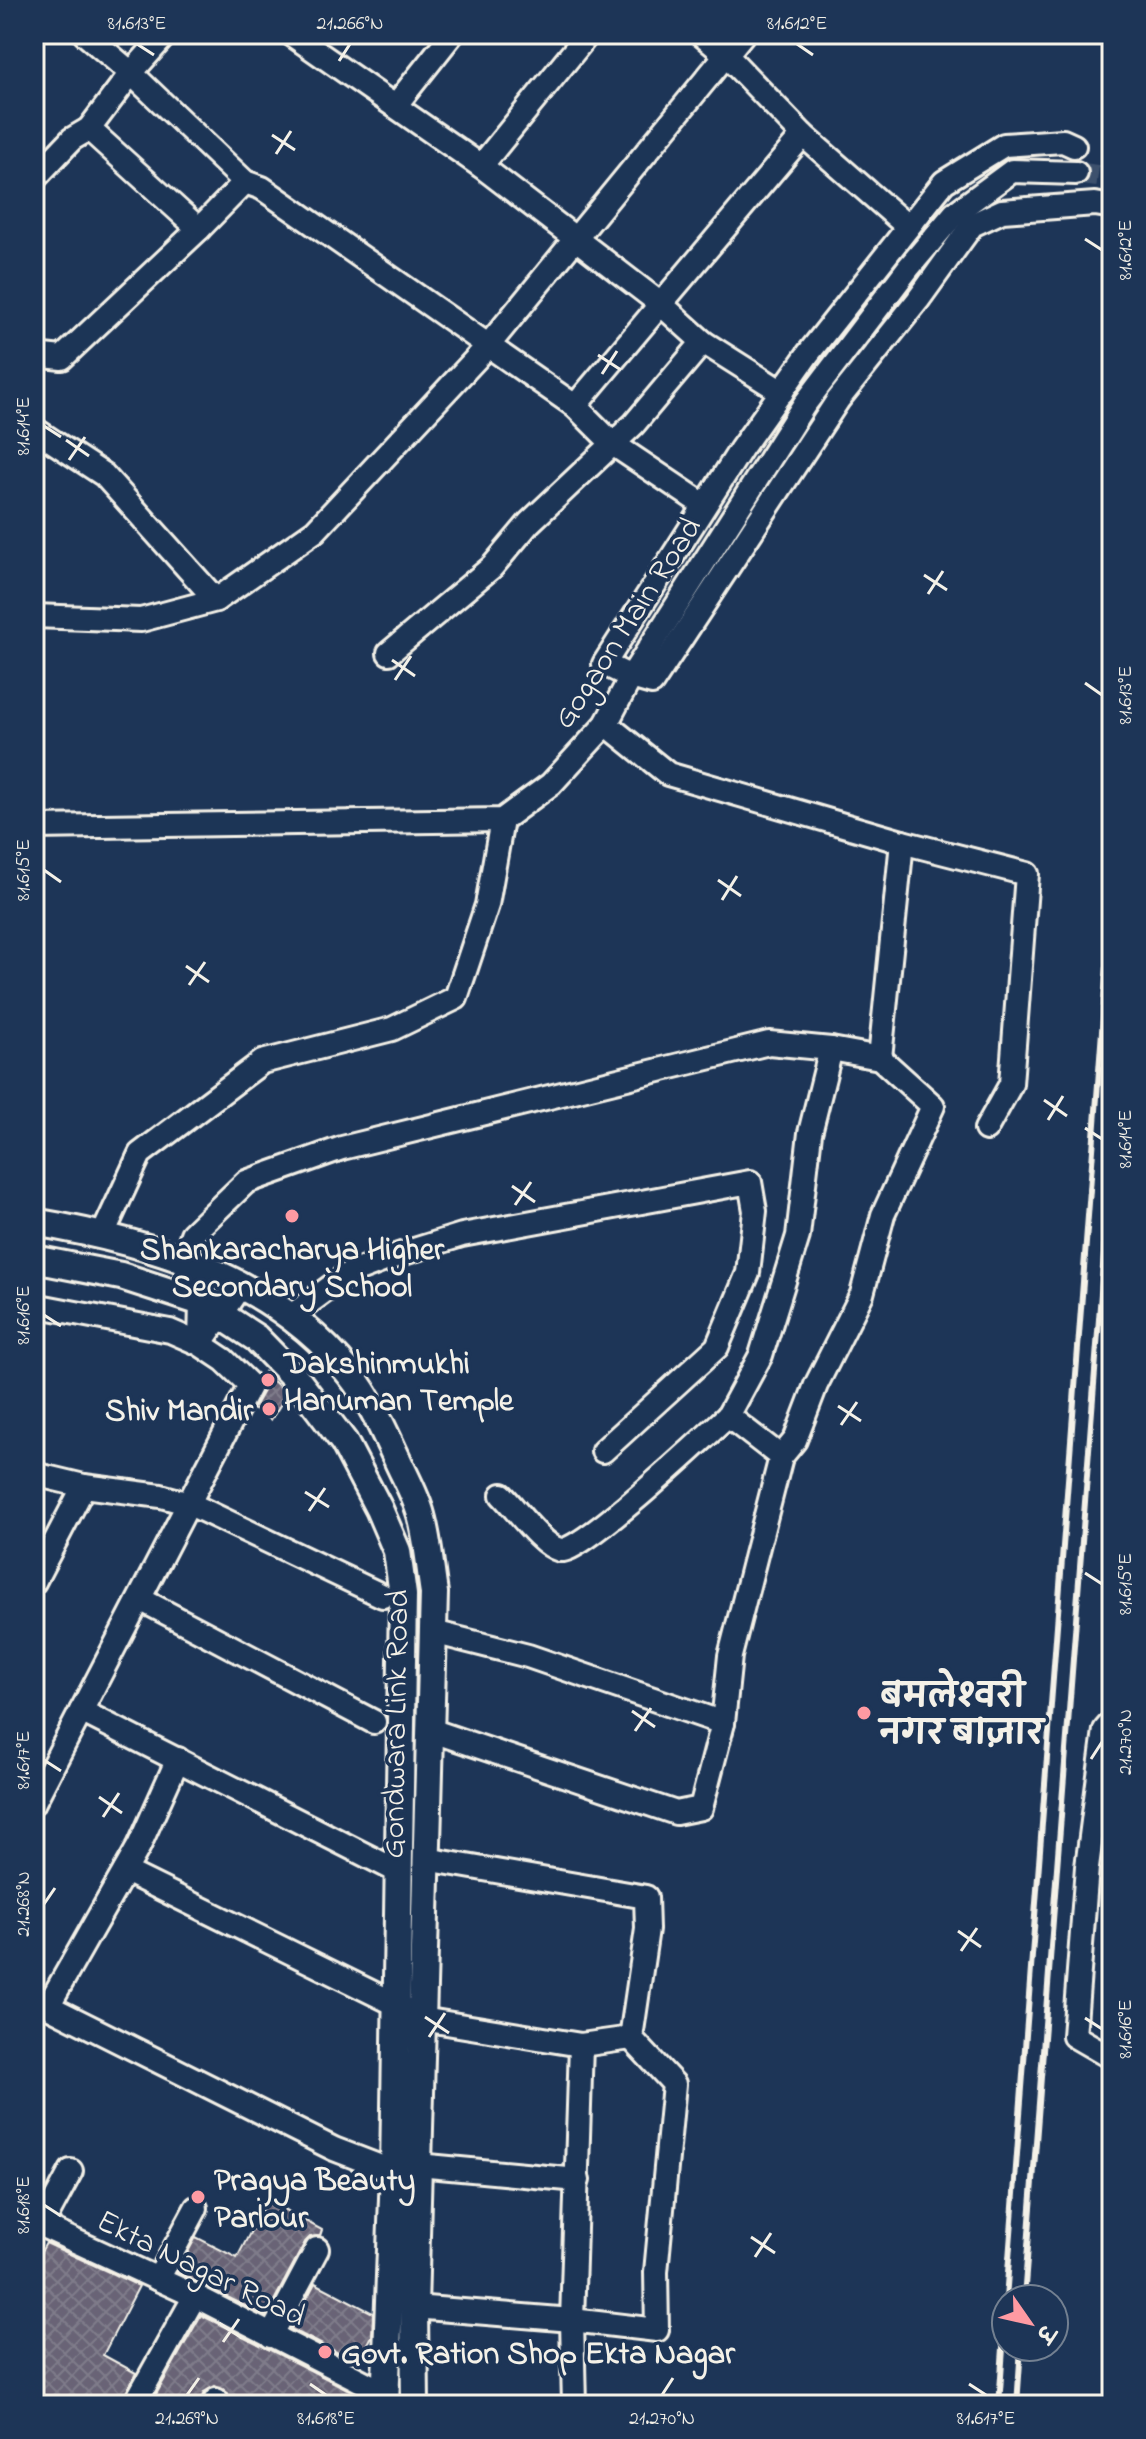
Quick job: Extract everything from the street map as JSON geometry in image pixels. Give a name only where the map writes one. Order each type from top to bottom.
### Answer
[{"type":"street","points":[[85,34],[131,73],[245,182],[262,188],[575,406],[613,444],[704,505]]},
{"type":"street","points":[[34,179],[72,139],[89,129],[131,73],[166,34]]},
{"type":"street","points":[[291,34],[481,166],[662,305],[703,342],[782,392]]},
{"type":"street","points":[[395,106],[452,34]]},
{"type":"street","points":[[481,166],[588,34]]},
{"type":"street","points":[[701,34],[726,55],[803,135],[908,227]]},
{"type":"street","points":[[34,616],[141,620],[216,600],[315,531],[487,347],[743,34]]},
{"type":"street","points":[[89,129],[199,229]]},
{"type":"street","points":[[575,406],[803,135]]},
{"type":"street","points":[[1074,146],[1063,141],[1004,145],[944,182],[782,392],[704,505],[604,664],[652,683],[838,400],[918,300],[972,225],[1002,211],[1095,204],[1107,206]]},
{"type":"street","name":"Gogaon Main Road","points":[[502,820],[551,784],[606,724],[631,677],[804,405],[909,267],[955,213],[1012,171],[1076,173]]},
{"type":"street","points":[[34,355],[62,358],[245,182]]},
{"type":"street","points":[[389,653],[492,567],[529,523],[634,424],[703,342]]},
{"type":"street","points":[[34,429],[104,475],[216,600]]},
{"type":"street","points":[[606,724],[668,774],[902,842],[1027,874],[1011,1084],[986,1129]]},
{"type":"street","points":[[34,827],[502,820],[487,905],[456,998],[392,1029],[262,1062],[140,1154],[103,1234]]},
{"type":"street","points":[[880,1058],[902,842]]},
{"type":"street","points":[[379,2401],[406,2168],[395,2005],[403,1595],[397,1551],[344,1442],[296,1379],[256,1338],[189,1291],[185,1258],[192,1234],[246,1182],[342,1148],[769,1043],[880,1058],[933,1106],[883,1215],[862,1294],[816,1385],[795,1440],[781,1457],[730,1656],[723,1723],[701,1808],[676,1813],[430,1730]]},
{"type":"street","points":[[502,1495],[543,1539],[558,1549],[567,1550],[596,1532],[728,1416],[761,1355],[798,1236],[810,1133],[831,1049]]},
{"type":"street","points":[[291,1316],[348,1274],[462,1235],[750,1182],[755,1211],[748,1273],[717,1347],[603,1451]]},
{"type":"street","name":"Gondwara Link Road","points":[[34,1222],[103,1234],[185,1258],[241,1285],[305,1326],[351,1375],[391,1445],[421,1514],[434,1593],[422,2015],[406,2168],[414,2307],[415,2405]]},
{"type":"street","points":[[34,1259],[121,1276],[211,1308]]},
{"type":"street","points":[[200,1344],[211,1308],[241,1285]]},
{"type":"street","points":[[34,1305],[170,1331],[200,1344],[224,1360],[250,1385],[34,1802]]},
{"type":"street","points":[[728,1416],[781,1457]]},
{"type":"street","points":[[34,1474],[190,1504],[383,1596]]},
{"type":"street","points":[[34,1582],[84,1486]]},
{"type":"street","points":[[140,1599],[374,1722]]},
{"type":"street","points":[[433,1632],[528,1656],[723,1723]]},
{"type":"street","points":[[81,1711],[399,1872]]},
{"type":"street","points":[[1112,1722],[1105,1730],[1087,1867],[1074,2036],[1112,2058]]},
{"type":"street","points":[[178,1759],[125,1871],[41,2003],[334,2149],[406,2168],[578,2180]]},
{"type":"street","points":[[426,1859],[646,1897],[647,1929],[631,2038]]},
{"type":"street","points":[[125,1871],[428,2020],[581,2045],[631,2038]]},
{"type":"street","points":[[414,2307],[657,2330],[656,2272],[674,2084],[631,2038]]},
{"type":"street","points":[[574,2405],[572,2320],[581,2045]]},
{"type":"street","points":[[38,2224],[71,2171]]},
{"type":"street","points":[[158,2279],[196,2208]]},
{"type":"street","name":"Ekta Nagar Road","points":[[38,2224],[195,2296],[271,2336],[379,2401]]},
{"type":"street","points":[[271,2336],[317,2249]]},
{"type":"street","points":[[134,2405],[195,2296]]},
{"type":"building","points":[[264,1372],[287,1394],[271,1420],[253,1409],[263,1391],[261,1378]]},
{"type":"building","points":[[267,2200],[322,2230],[320,2236],[310,2237],[305,2242],[266,2316],[177,2272],[196,2237],[237,2258]]},
{"type":"building","points":[[46,2243],[139,2286],[103,2355],[136,2373],[120,2405],[34,2405],[34,2264]]},
{"type":"building","points":[[315,2283],[373,2313],[372,2336],[358,2363],[291,2329]]},
{"type":"building","points":[[201,2315],[367,2399],[364,2405],[229,2405],[228,2393],[215,2386],[204,2392],[199,2405],[150,2405]]},
{"type":"tunnel","points":[[1076,173],[1112,178]]},
{"type":"railway","points":[[1007,2283],[1112,899]]},
{"type":"railway","points":[[1025,2283],[1112,1149]]},
{"type":"railway","points":[[999,2405],[1002,2363]]},
{"type":"railway","points":[[1017,2405],[1020,2363]]},
{"type":"place","name":"Shankaracharya Higher Secondary School","points":[[292,1216]]},
{"type":"place","name":"Dakshinmukhi Hanuman Temple","points":[[268,1380]]},
{"type":"place","name":"Shiv Mandir","points":[[269,1409]]},
{"type":"place","name":"बमलेश्वरी नगर बाज़ार","points":[[864,1713]]},
{"type":"place","name":"Pragya Beauty Parlour","points":[[198,2197]]},
{"type":"place","name":"Govt. Ration Shop Ekta Nagar","points":[[325,2352]]}]
